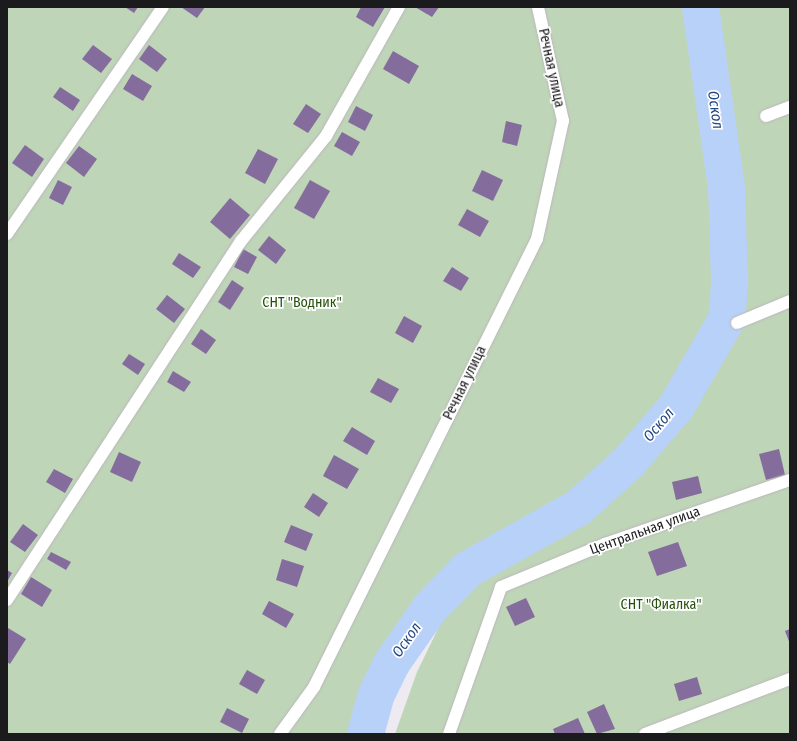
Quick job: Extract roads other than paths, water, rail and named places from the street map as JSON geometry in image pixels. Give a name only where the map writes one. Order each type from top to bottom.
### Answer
[{"type":"lane","points":[[7,234],[163,7]]},
{"type":"lane","points":[[7,600],[241,242],[326,136],[399,7]]},
{"type":"lane","name":"Речная улица","points":[[280,734],[314,687],[537,239],[563,121],[538,7]]},
{"type":"lane","points":[[766,116],[790,107]]},
{"type":"lane","points":[[737,323],[790,301]]},
{"type":"lane","name":"Центральная улица","points":[[449,734],[501,587],[605,544],[790,480]]},
{"type":"lane","points":[[646,734],[790,679]]},
{"type":"waterway","name":"Оскол","points":[[365,734],[375,696],[391,663],[430,607],[467,569],[578,507],[628,462],[676,406],[726,319],[729,281],[726,187],[700,7]]},
{"type":"park label","name":"СНТ \"Водник\"","points":[[302,303]]},
{"type":"park label","name":"СНТ \"Фиалка\"","points":[[661,605]]}]
